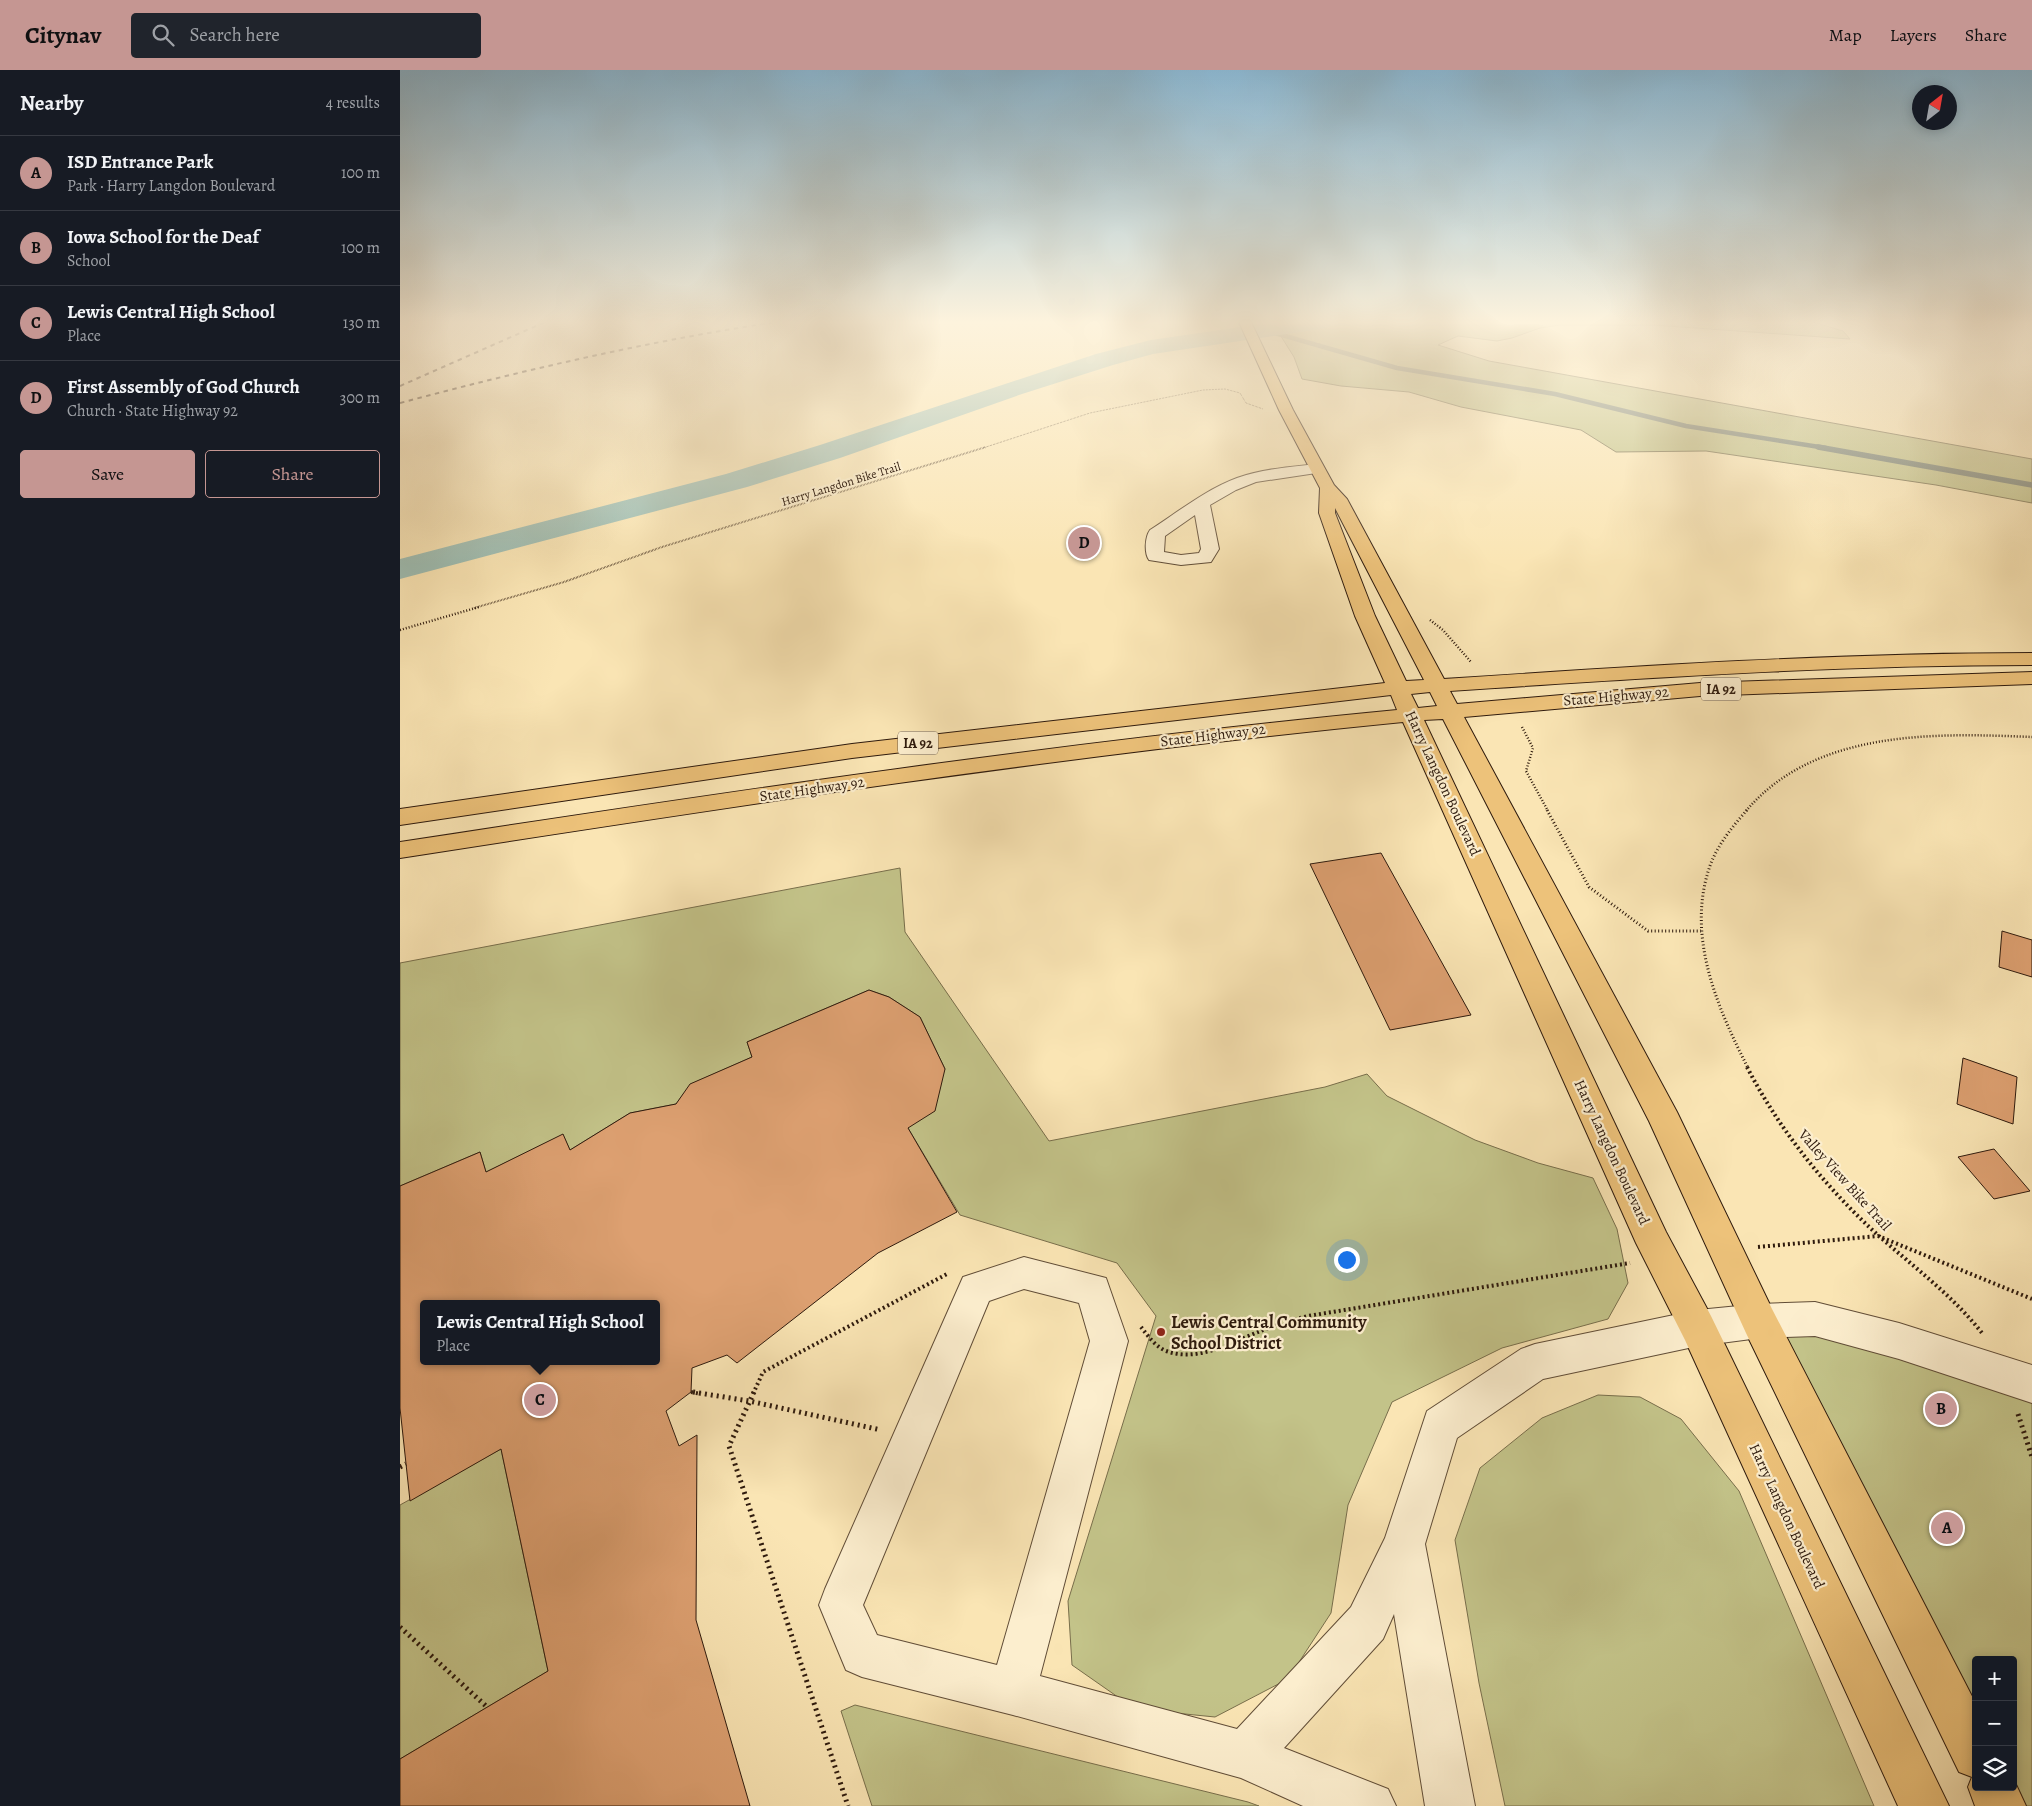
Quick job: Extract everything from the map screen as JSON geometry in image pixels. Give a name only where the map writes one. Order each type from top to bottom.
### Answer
[{"type":"main road","name":"Harry Langdon Boulevard","points":[[1283,403],[1327,487],[1339,499],[1653,1095],[1728,1250],[1759,1321],[1972,1747]]},
{"type":"main road","name":"Harry Langdon Boulevard","points":[[1327,487],[1328,514],[1366,616],[1661,1258],[1698,1328],[1924,1806]]},
{"type":"main road","name":"State Highway 92","points":[[400,850],[677,807],[1250,730],[1405,701],[1438,685],[1748,665],[1908,659],[2032,659]]},
{"type":"main road","name":"State Highway 92","points":[[400,817],[852,751],[1405,701],[1451,711],[1650,693],[1777,686],[2032,678]]},
{"type":"main road","points":[[1994,1791],[2001,1806]]},
{"type":"street","points":[[1202,505],[1241,482],[1317,468]]},
{"type":"street","points":[[1013,1692],[1109,1341],[1093,1290],[1024,1273],[976,1289],[841,1605],[862,1654],[1013,1692],[1245,1755],[1309,1784],[1371,1806]]},
{"type":"street","points":[[1245,1755],[1367,1623],[1404,1544],[1441,1425],[1535,1362],[1698,1328],[1759,1321],[1815,1319],[1898,1341],[2019,1380]]},
{"type":"street","points":[[1404,1544],[1450,1806]]},
{"type":"path","name":"Harry Langdon Bike Trail","points":[[400,630],[564,582],[670,544],[992,447],[1090,413],[1140,403]]},
{"type":"path","name":"Harry Langdon Bike Trail","points":[[1246,403],[1260,409],[1286,410]]},
{"type":"path","points":[[1511,705],[1533,748],[1526,771],[1589,887],[1648,931],[1701,930]]},
{"type":"path","name":"Valley View Bike Trail","points":[[2019,1380],[1968,1314],[1878,1236],[1818,1172],[1782,1126],[1754,1080],[1725,1024],[1710,986],[1701,948],[1701,930],[1702,890],[1712,860],[1721,842],[1731,826],[1758,798],[1792,773],[1841,751],[1898,739],[1955,734],[2032,737]]},
{"type":"path","points":[[1728,1250],[1878,1236],[2032,1299]]},
{"type":"path","points":[[1137,1320],[1145,1334],[1160,1345],[1173,1353],[1192,1355],[1210,1352],[1276,1324],[1308,1316],[1661,1258]]},
{"type":"path","points":[[848,1806],[729,1446],[763,1372],[955,1270]]},
{"type":"path","points":[[691,1392],[749,1401],[913,1437]]},
{"type":"path","points":[[400,1468],[406,1464]]},
{"type":"path","points":[[400,1627],[487,1707]]},
{"type":"green space","points":[[1447,403],[1722,403],[2032,459],[2032,503],[1936,485],[1706,451],[1616,452],[1581,430]]},
{"type":"green space","points":[[900,868],[905,932],[1049,1141],[1325,1087],[1367,1074],[1387,1096],[1475,1140],[1538,1163],[1593,1178],[1617,1229],[1628,1283],[1608,1319],[1502,1348],[1392,1402],[1348,1505],[1331,1613],[1288,1679],[1215,1717],[1135,1709],[1072,1665],[1068,1601],[1156,1316],[1117,1263],[960,1215],[908,1128],[945,1069],[920,1017],[889,997],[869,990],[747,1042],[752,1057],[691,1084],[676,1104],[630,1113],[570,1150],[563,1135],[486,1172],[480,1152],[400,1186],[400,963]]},
{"type":"green space","points":[[1759,1321],[2032,1384],[2032,1806],[2001,1806],[2010,1791],[2017,1791],[2017,1656],[1972,1656],[1972,1747]]},
{"type":"green space","points":[[1598,1395],[1640,1397],[1681,1419],[1739,1491],[1874,1806],[1505,1806],[1479,1683],[1455,1540],[1480,1468],[1542,1418]]},
{"type":"green space","points":[[501,1449],[548,1671],[400,1759],[400,1505]]},
{"type":"green space","points":[[855,1705],[1259,1806],[872,1806],[841,1711]]},
{"type":"building","points":[[1381,853],[1471,1015],[1390,1030],[1310,864]]},
{"type":"building","points":[[2002,931],[2032,940],[2032,977],[1999,967]]},
{"type":"building","points":[[869,990],[889,997],[920,1017],[945,1069],[935,1111],[908,1128],[957,1212],[878,1253],[737,1363],[727,1355],[692,1368],[691,1392],[666,1411],[679,1446],[697,1435],[696,1620],[750,1806],[400,1806],[400,1759],[548,1671],[501,1449],[410,1501],[400,1408],[400,1186],[480,1152],[486,1172],[563,1134],[570,1150],[630,1113],[676,1104],[690,1084],[752,1057],[747,1042]]},
{"type":"building","points":[[1963,1058],[2017,1077],[2013,1124],[1957,1104]]},
{"type":"building","points":[[1994,1149],[2030,1191],[1994,1199],[1958,1157]]},
{"type":"waterway","points":[[400,569],[688,494],[830,452],[971,403]]},
{"type":"waterway","points":[[1592,403],[1686,426],[1826,448]]},
{"type":"waterway","points":[[1818,447],[2032,485]]},
{"type":"place","name":"First Assembly of God Church","points":[[1084,543]]},
{"type":"place","name":"Lewis Central Community School District","points":[[1161,1332]]},
{"type":"place","name":"Lewis Central High School","points":[[540,1400]]},
{"type":"place","name":"Iowa School for the Deaf","points":[[1941,1409]]},
{"type":"place","name":"ISD Entrance Park","points":[[1947,1528]]}]
